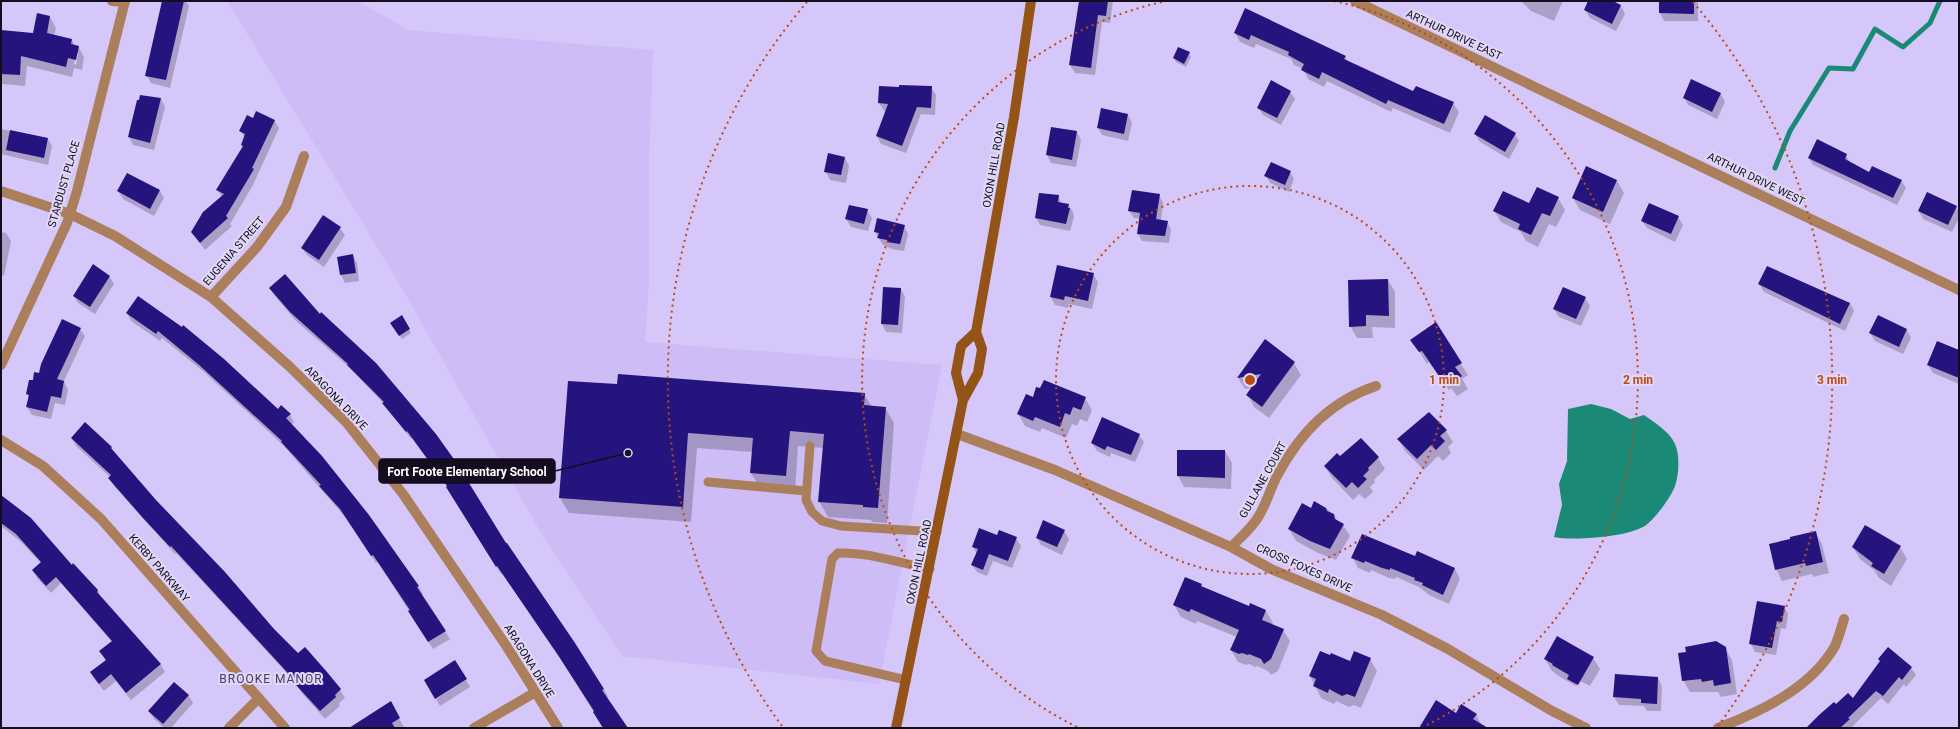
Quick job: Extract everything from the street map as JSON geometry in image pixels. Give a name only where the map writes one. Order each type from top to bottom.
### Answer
[{"type":"main road","name":"OXON HILL ROAD","points":[[896,728],[930,569],[963,400],[978,373],[982,349],[976,332],[1014,117],[1031,1]]},
{"type":"main road","name":"OXON HILL ROAD","points":[[963,400],[956,373],[961,346],[976,332]]},
{"type":"street","points":[[112,1],[125,2]]},
{"type":"street","name":"ARTHUR DRIVE EAST","points":[[1355,1],[1543,90]]},
{"type":"street","name":"STARDUST PLACE","points":[[1,364],[60,239],[70,214],[125,2]]},
{"type":"street","name":"ARTHUR DRIVE WEST","points":[[1543,90],[1959,290]]},
{"type":"street","name":"EUGENIA STREET","points":[[211,297],[256,247],[286,207],[304,156]]},
{"type":"street","name":"ARAGONA DRIVE","points":[[1,191],[70,214],[115,236],[211,297],[289,366],[346,422],[403,494],[505,644],[558,728]]},
{"type":"street","name":"GULLANE COURT","points":[[1231,547],[1255,522],[1290,452],[1306,434],[1340,402],[1356,393],[1376,386]]},
{"type":"street","name":"CROSS FOXES DRIVE","points":[[957,434],[1055,470],[1231,547],[1271,569],[1406,626],[1448,648],[1552,711],[1586,728]]},
{"type":"street","name":"KERBY PARKWAY","points":[[1,440],[43,466],[101,519],[285,728]]},
{"type":"street","points":[[1718,728],[1763,708],[1789,693],[1806,679],[1834,647],[1844,619]]},
{"type":"street","points":[[474,728],[534,692]]},
{"type":"street","points":[[229,728],[259,698]]},
{"type":"lane","points":[[810,446],[806,500],[812,512],[822,521],[830,524],[937,532]]},
{"type":"lane","points":[[708,482],[806,491]]},
{"type":"lane","points":[[906,680],[825,661],[816,650],[832,559],[838,553],[856,552],[872,554],[888,560],[930,569]]},
{"type":"shaded area","points":[[227,1],[358,1],[408,30],[653,50],[649,164],[649,283],[645,342],[942,365],[879,684],[622,656],[541,533],[396,278]]},
{"type":"shaded area","points":[[1591,404],[1611,409],[1630,419],[1644,415],[1665,431],[1675,444],[1678,454],[1678,471],[1675,486],[1662,508],[1652,520],[1643,527],[1612,536],[1574,539],[1554,537],[1562,505],[1559,484],[1567,461],[1568,409]]},
{"type":"building","points":[[162,1],[184,1],[166,80],[145,76]]},
{"type":"building","points":[[1079,1],[1108,1],[1106,16],[1098,15],[1091,68],[1069,65]]},
{"type":"building","points":[[1588,1],[1613,1],[1621,5],[1612,24],[1584,10]]},
{"type":"building","points":[[1659,1],[1694,1],[1694,14],[1659,13]]},
{"type":"building","points":[[1245,8],[1346,56],[1344,59],[1413,91],[1416,86],[1454,102],[1444,124],[1388,100],[1386,104],[1322,72],[1319,79],[1301,70],[1304,64],[1288,55],[1289,52],[1251,35],[1249,40],[1234,33]]},
{"type":"building","points":[[37,13],[50,16],[47,33],[72,39],[71,44],[79,46],[76,60],[68,58],[66,67],[21,56],[20,75],[1,74],[1,30],[33,33]]},
{"type":"building","points":[[1178,47],[1190,52],[1184,64],[1173,58]]},
{"type":"building","points":[[1691,79],[1721,93],[1712,112],[1683,98]]},
{"type":"building","points":[[1271,80],[1291,91],[1277,118],[1257,108]]},
{"type":"building","points":[[899,85],[932,86],[931,108],[917,107],[902,146],[876,136],[888,104],[878,103],[879,86],[899,87]]},
{"type":"building","points":[[140,95],[161,98],[150,143],[128,137],[137,100],[139,100]]},
{"type":"building","points":[[1101,108],[1128,114],[1124,134],[1097,128]]},
{"type":"building","points":[[256,111],[275,120],[252,168],[254,169],[226,216],[228,218],[200,243],[191,232],[203,212],[224,194],[216,190],[243,146],[241,145],[245,134],[239,131],[247,115],[253,118]]},
{"type":"building","points":[[1485,115],[1516,133],[1505,152],[1474,134]]},
{"type":"building","points":[[1051,127],[1077,131],[1072,160],[1046,155]]},
{"type":"building","points":[[10,130],[48,138],[44,158],[6,150]]},
{"type":"building","points":[[1817,139],[1847,154],[1845,159],[1869,172],[1872,166],[1902,180],[1893,198],[1808,158]]},
{"type":"building","points":[[828,153],[845,157],[841,175],[824,172]]},
{"type":"building","points":[[1271,162],[1291,171],[1285,185],[1264,176]]},
{"type":"building","points":[[1586,166],[1617,180],[1603,212],[1572,198]]},
{"type":"building","points":[[127,173],[160,190],[150,209],[117,191]]},
{"type":"building","points":[[1537,187],[1559,197],[1550,216],[1542,213],[1531,235],[1518,229],[1520,224],[1493,211],[1503,191],[1529,203]]},
{"type":"building","points":[[1132,190],[1160,194],[1156,219],[1168,221],[1165,236],[1137,234],[1140,213],[1128,211]]},
{"type":"building","points":[[1927,192],[1957,206],[1948,225],[1918,211]]},
{"type":"building","points":[[1039,193],[1059,195],[1058,202],[1069,204],[1068,208],[1070,208],[1066,224],[1035,218]]},
{"type":"building","points":[[1649,203],[1679,216],[1671,234],[1641,221]]},
{"type":"building","points":[[849,205],[868,209],[864,224],[845,219]]},
{"type":"building","points":[[323,215],[341,227],[319,260],[301,248]]},
{"type":"building","points":[[877,218],[905,225],[900,244],[887,242],[887,240],[877,238],[879,233],[874,232]]},
{"type":"building","points":[[353,254],[356,273],[340,275],[337,257]]},
{"type":"building","points":[[93,264],[110,276],[90,307],[73,296]]},
{"type":"building","points":[[1057,265],[1094,273],[1088,301],[1065,296],[1064,300],[1050,297]]},
{"type":"building","points":[[1767,266],[1850,303],[1840,324],[1758,284]]},
{"type":"building","points":[[285,274],[320,314],[321,312],[376,363],[436,434],[456,462],[506,543],[575,643],[604,689],[602,690],[628,728],[603,728],[593,712],[594,711],[558,655],[497,566],[496,567],[446,487],[447,486],[407,431],[406,432],[382,403],[384,402],[347,365],[348,364],[290,312],[269,288]]},
{"type":"building","points":[[1388,279],[1389,316],[1366,315],[1366,326],[1349,327],[1348,280]]},
{"type":"building","points":[[883,287],[901,288],[898,325],[881,324]]},
{"type":"building","points":[[1563,287],[1586,297],[1576,319],[1553,309]]},
{"type":"building","points":[[138,296],[182,327],[183,325],[224,359],[278,409],[281,405],[291,414],[286,418],[322,456],[369,515],[419,586],[417,587],[446,631],[428,642],[408,611],[410,610],[373,555],[371,556],[340,509],[319,486],[321,485],[281,442],[282,441],[198,364],[158,331],[156,334],[126,313]]},
{"type":"building","points":[[402,315],[410,329],[399,336],[390,323]]},
{"type":"building","points":[[1878,315],[1907,329],[1899,347],[1869,333]]},
{"type":"building","points":[[62,319],[81,328],[57,379],[64,381],[61,398],[51,396],[47,412],[26,407],[29,395],[26,394],[29,380],[33,380],[34,372],[39,373],[41,364]]},
{"type":"building","points":[[1436,322],[1462,363],[1455,367],[1462,376],[1449,385],[1443,377],[1441,379],[1422,351],[1419,352],[1410,340]]},
{"type":"building","points":[[1265,339],[1295,362],[1262,407],[1246,395],[1261,374],[1237,378]]},
{"type":"building","points":[[1937,341],[1959,350],[1959,378],[1927,365]]},
{"type":"building","points":[[618,374],[865,393],[864,405],[886,407],[878,508],[863,507],[863,505],[818,502],[824,434],[790,431],[786,476],[750,473],[753,438],[688,433],[683,507],[559,498],[568,381],[617,384]]},
{"type":"building","points":[[1044,380],[1086,397],[1081,410],[1073,407],[1070,415],[1065,413],[1060,427],[1035,417],[1033,421],[1017,414],[1026,394],[1033,397],[1036,387],[1040,388]]},
{"type":"building","points":[[1429,412],[1447,430],[1440,436],[1445,441],[1436,450],[1431,445],[1417,459],[1397,439]]},
{"type":"building","points":[[1102,417],[1140,434],[1131,455],[1107,446],[1105,450],[1091,443]]},
{"type":"building","points":[[85,422],[112,447],[111,448],[156,500],[225,572],[274,629],[298,653],[305,647],[341,689],[335,695],[336,697],[320,711],[295,684],[297,683],[171,546],[170,547],[143,518],[108,478],[111,475],[71,438]]},
{"type":"building","points":[[1361,438],[1379,457],[1368,468],[1369,470],[1363,476],[1367,479],[1358,488],[1352,482],[1346,488],[1324,466],[1337,453],[1340,456]]},
{"type":"building","points":[[1177,450],[1225,450],[1225,478],[1177,476]]},
{"type":"building","points":[[1,495],[31,518],[72,565],[73,563],[98,590],[97,592],[161,664],[126,693],[111,674],[99,684],[90,672],[106,660],[99,651],[112,641],[56,577],[46,586],[32,570],[41,562],[16,534],[1,523]]},
{"type":"building","points":[[1314,501],[1326,508],[1327,511],[1334,514],[1335,519],[1344,524],[1330,549],[1310,541],[1288,529],[1302,503],[1311,508]]},
{"type":"building","points":[[1043,520],[1065,530],[1057,547],[1036,538]]},
{"type":"building","points":[[1865,525],[1901,546],[1884,574],[1871,566],[1873,563],[1852,547]]},
{"type":"building","points":[[979,528],[997,535],[999,530],[1017,537],[1008,561],[989,554],[983,570],[971,565],[978,549],[972,547]]},
{"type":"building","points":[[1816,531],[1823,562],[1806,566],[1805,563],[1775,570],[1769,544]]},
{"type":"building","points":[[1362,534],[1415,556],[1417,551],[1455,568],[1443,595],[1422,585],[1423,583],[1414,580],[1415,578],[1390,568],[1390,570],[1365,561],[1364,563],[1351,558]]},
{"type":"building","points":[[1185,577],[1202,584],[1201,586],[1249,606],[1250,603],[1266,610],[1262,620],[1284,629],[1271,659],[1264,664],[1261,659],[1249,654],[1239,654],[1230,650],[1239,630],[1191,609],[1189,612],[1173,605]]},
{"type":"building","points":[[1757,601],[1785,606],[1782,622],[1777,621],[1772,648],[1749,644]]},
{"type":"building","points":[[1557,636],[1594,657],[1578,685],[1567,679],[1569,675],[1544,659]]},
{"type":"building","points":[[1716,641],[1726,647],[1731,683],[1714,686],[1713,680],[1702,682],[1701,679],[1682,681],[1678,653],[1686,652],[1685,647]]},
{"type":"building","points":[[1888,647],[1912,667],[1902,680],[1899,677],[1883,696],[1876,691],[1848,718],[1850,719],[1840,728],[1806,728],[1834,702],[1836,704],[1848,693],[1853,698],[1880,661],[1878,659]]},
{"type":"building","points":[[1320,651],[1330,655],[1331,653],[1350,661],[1354,651],[1371,658],[1355,697],[1347,694],[1342,696],[1329,689],[1328,693],[1313,686],[1316,679],[1309,676]]},
{"type":"building","points":[[455,660],[467,679],[435,699],[424,680]]},
{"type":"building","points":[[1615,674],[1658,677],[1657,704],[1641,703],[1641,699],[1613,697]]},
{"type":"building","points":[[174,682],[189,695],[163,724],[148,711]]},
{"type":"building","points":[[1436,700],[1456,713],[1461,704],[1477,714],[1473,719],[1488,728],[1419,728]]},
{"type":"building","points":[[391,701],[400,718],[392,723],[395,728],[349,728]]},
{"type":"waterway","points":[[1775,168],[1790,131],[1829,68],[1853,69],[1875,29],[1903,47],[1930,23],[1940,1]]},
{"type":"place","name":"Fort Foote Elementary School","points":[[628,453]]},
{"type":"district","name":"BROOKE MANOR","points":[[271,679]]}]
